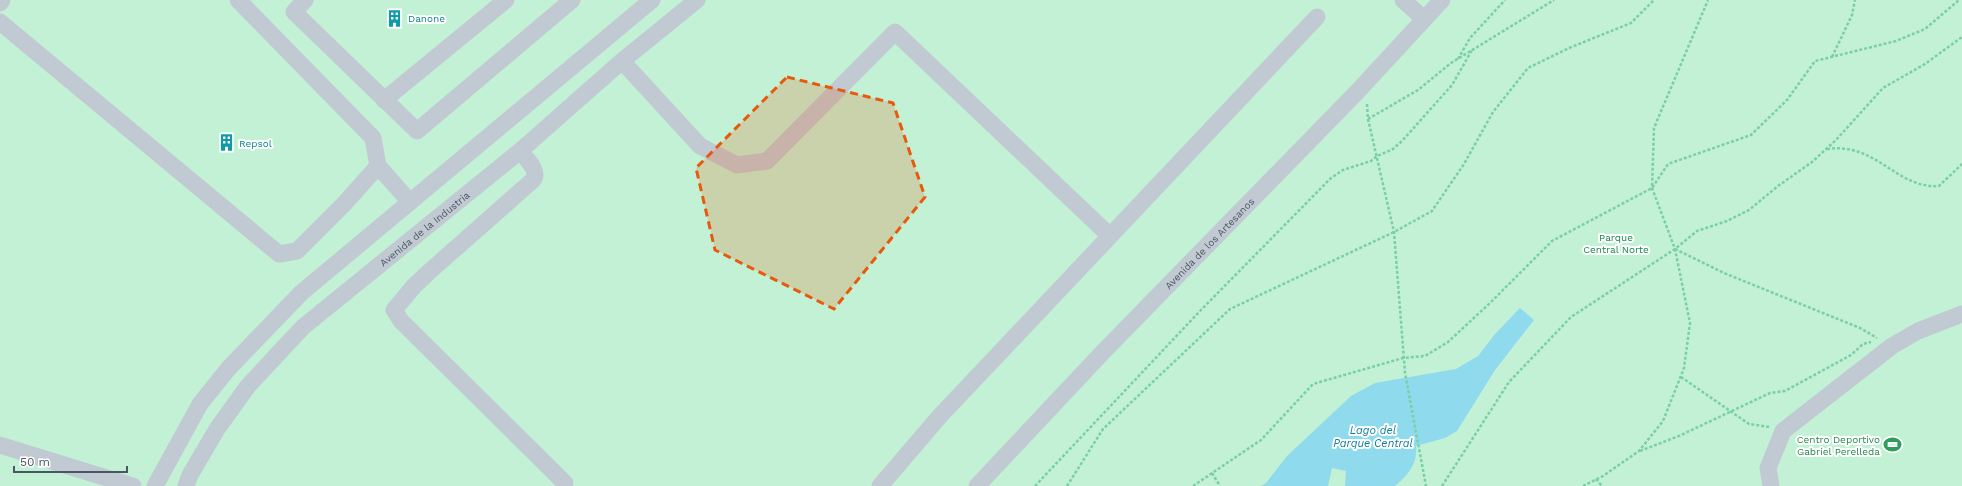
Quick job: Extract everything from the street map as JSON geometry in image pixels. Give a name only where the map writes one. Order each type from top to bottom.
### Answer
[{"type":"street","points":[[238,0],[373,138],[378,166],[410,202]]},
{"type":"street","points":[[305,0],[294,12],[417,131],[572,0]]},
{"type":"street","points":[[384,100],[506,0]]},
{"type":"street","points":[[155,486],[200,404],[228,369],[301,293],[652,0]]},
{"type":"street","name":"Avenida de la Industria","points":[[186,486],[190,475],[217,429],[248,386],[303,327],[520,151],[622,61],[697,0]]},
{"type":"street","points":[[1404,0],[1424,19]]},
{"type":"street","name":"Avenida de los Artesanos","points":[[977,486],[1103,352],[1357,92],[1442,0]]},
{"type":"street","points":[[880,486],[939,417],[1317,17]]},
{"type":"street","points":[[0,22],[279,254],[297,251],[344,204],[378,166]]},
{"type":"street","points":[[622,61],[700,146],[737,165],[767,161],[895,32],[1110,236]]},
{"type":"street","points":[[520,151],[535,171],[535,177],[533,180],[430,271],[414,286],[394,310],[401,321],[565,483]]},
{"type":"street","points":[[1771,486],[1768,468],[1783,431],[1892,346],[1918,331],[1962,314]]},
{"type":"street","points":[[0,445],[133,486]]},
{"type":"path","points":[[1458,59],[1470,38],[1505,0]]},
{"type":"path","points":[[1368,119],[1418,90],[1458,59],[1554,0]]},
{"type":"path","points":[[1067,486],[1103,429],[1230,309],[1394,232],[1432,211],[1464,164],[1493,112],[1528,68],[1569,48],[1631,23],[1654,0]]},
{"type":"path","points":[[1639,451],[1662,421],[1681,377],[1684,368],[1690,323],[1675,249],[1652,188],[1654,128],[1708,0]]},
{"type":"path","points":[[1832,57],[1852,14],[1855,0]]},
{"type":"path","points":[[1193,486],[1261,440],[1313,384],[1403,358],[1424,356],[1448,342],[1490,303],[1552,241],[1652,188],[1668,164],[1751,135],[1787,100],[1815,61],[1896,41],[1925,29],[1959,0]]},
{"type":"path","points":[[1442,486],[1508,382],[1571,317],[1675,249],[1696,231],[1727,221],[1749,210],[1778,186],[1812,162],[1883,88],[1925,64],[1962,37]]},
{"type":"path","points":[[1034,486],[1079,437],[1322,187],[1343,170],[1364,165],[1377,156],[1384,154],[1402,141],[1452,85],[1472,50]]},
{"type":"path","points":[[1357,92],[1367,102],[1368,119],[1394,232],[1403,358],[1426,486]]},
{"type":"path","points":[[1826,149],[1840,147],[1865,153],[1914,182],[1928,187],[1939,186],[1962,164]]},
{"type":"path","points":[[1583,486],[1639,451],[1679,436],[1770,393],[1785,391],[1851,355],[1863,344],[1880,339],[1860,328],[1724,273],[1675,249]]},
{"type":"path","points":[[1681,377],[1749,424],[1773,427],[1789,426]]},
{"type":"path","points":[[1212,473],[1220,486]]},
{"type":"path","points":[[1596,479],[1602,486]]},
{"type":"highlighted area","points":[[787,77],[893,103],[925,197],[834,309],[715,250],[696,168]]},
{"type":"green space","name":"Parque Central Norte","points":[[0,0],[1962,0],[1962,486],[0,486]]},
{"type":"water","name":"Lago del Parque Central","points":[[1520,308],[1534,320],[1495,370],[1457,431],[1445,438],[1416,446],[1414,464],[1404,478],[1395,486],[1345,486],[1346,471],[1332,468],[1328,486],[1261,486],[1266,483],[1287,456],[1351,396],[1375,383],[1456,369],[1478,356],[1495,334]]},
{"type":"place","name":"Danone","points":[[395,18]]},
{"type":"place","name":"Repsol","points":[[226,143]]},
{"type":"place","name":"Centro Deportivo Gabriel Perelleda","points":[[1893,445]]}]
